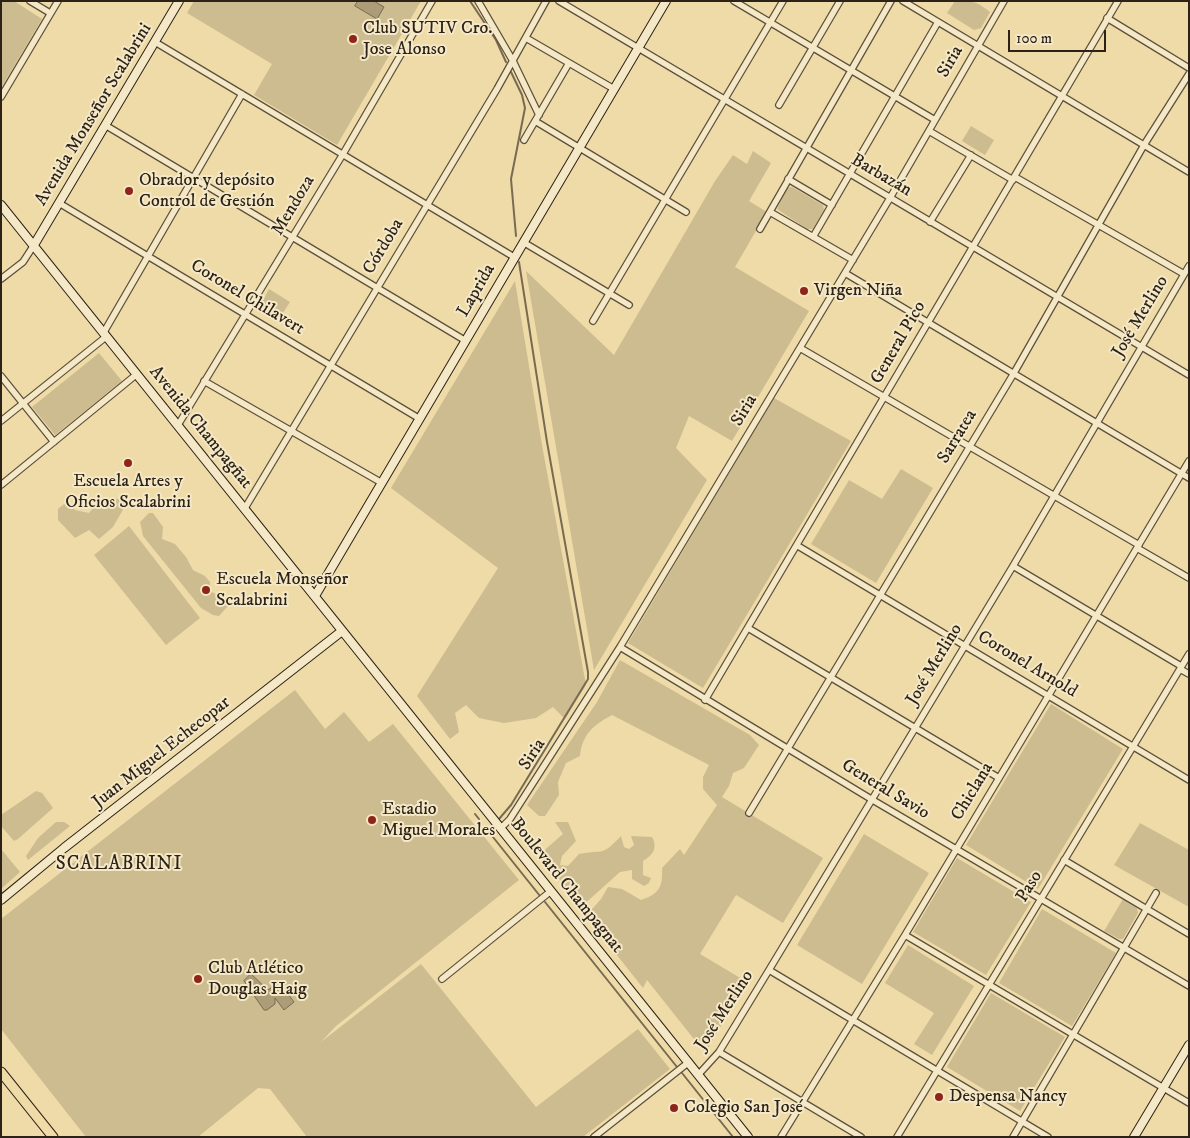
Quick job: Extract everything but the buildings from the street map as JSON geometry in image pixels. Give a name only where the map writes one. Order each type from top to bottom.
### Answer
[{"type":"main road","name":"Avenida Monseñor Scalabrini","points":[[34,245],[179,1]]},
{"type":"main road","name":"Laprida","points":[[315,596],[666,1]]},
{"type":"main road","name":"Avenida Champagñat","points":[[1,205],[342,631]]},
{"type":"main road","name":"Boulevard Champagnat","points":[[342,631],[748,1137]]},
{"type":"main road","name":"Juan Miguel Echecopar","points":[[1,900],[64,848],[342,631]]},
{"type":"main road","points":[[1134,1137],[1189,1045]]},
{"type":"main road","points":[[1,1072],[53,1137]]},
{"type":"street","points":[[30,1],[50,13]]},
{"type":"street","points":[[1,97],[58,1]]},
{"type":"street","name":"Mendoza","points":[[178,424],[293,238],[432,1]]},
{"type":"street","points":[[478,1],[513,61],[537,118],[580,148],[686,212]]},
{"type":"street","name":"Córdoba","points":[[245,508],[513,61],[546,1]]},
{"type":"street","name":"Barbazán","points":[[559,1],[1189,376]]},
{"type":"street","points":[[734,1],[935,120]]},
{"type":"street","points":[[593,321],[726,101],[783,1]]},
{"type":"street","points":[[779,105],[840,1]]},
{"type":"street","points":[[760,229],[891,1]]},
{"type":"street","points":[[903,1],[1189,172]]},
{"type":"street","name":"Siria","points":[[500,829],[510,819],[620,647],[890,198],[1004,1]]},
{"type":"street","name":"General Pico","points":[[705,700],[798,546],[1118,1]]},
{"type":"street","points":[[1107,18],[1189,68]]},
{"type":"street","points":[[813,237],[938,22]]},
{"type":"street","points":[[526,38],[614,89]]},
{"type":"street","points":[[155,42],[514,256]]},
{"type":"street","points":[[524,140],[569,63]]},
{"type":"street","name":"Sarratea","points":[[749,813],[970,447],[1058,299],[1144,145],[1189,74]]},
{"type":"street","points":[[1,421],[105,334],[242,94]]},
{"type":"street","points":[[105,125],[466,341]]},
{"type":"street","points":[[929,131],[1100,224],[1184,274]]},
{"type":"street","points":[[930,222],[971,155]]},
{"type":"street","points":[[788,179],[832,206]]},
{"type":"street","name":"Coronel Chilavert","points":[[59,203],[420,419]]},
{"type":"street","points":[[770,212],[853,260]]},
{"type":"street","points":[[523,242],[629,305]]},
{"type":"street","points":[[1,279],[23,262],[34,245]]},
{"type":"street","name":"José Merlino","points":[[699,1074],[719,1052],[769,970],[1013,566],[1189,266]]},
{"type":"street","points":[[845,273],[1189,478]]},
{"type":"street","points":[[800,348],[1054,495],[1189,578]]},
{"type":"street","points":[[1,485],[137,374]]},
{"type":"street","points":[[1,376],[54,442]]},
{"type":"street","points":[[204,381],[382,483]]},
{"type":"street","name":"Chiclana","points":[[781,1137],[957,849],[1189,461]]},
{"type":"street","name":"Coronel Arnold","points":[[798,546],[1189,780]]},
{"type":"street","points":[[1013,566],[1097,615],[1181,667],[1189,674]]},
{"type":"street","points":[[748,628],[999,778]]},
{"type":"street","name":"General Savio","points":[[620,647],[871,799],[1189,986]]},
{"type":"street","name":"Paso","points":[[897,1137],[1131,746],[1189,654]]},
{"type":"street","points":[[1064,860],[1189,934]]},
{"type":"street","points":[[442,979],[552,891]]},
{"type":"street","points":[[1013,1137],[1156,893]]},
{"type":"street","points":[[905,935],[1189,1103]]},
{"type":"street","points":[[769,970],[1048,1137]]},
{"type":"street","points":[[719,1052],[861,1137]]},
{"type":"street","name":"José Merlino","points":[[594,1137],[689,1062]]},
{"type":"shaded area","points":[[1,1],[14,1],[42,19],[1,88]]},
{"type":"shaded area","points":[[194,1],[421,1],[337,145],[254,95],[272,64],[187,13]]},
{"type":"shaded area","points":[[358,1],[374,1],[384,7],[377,19],[355,6]]},
{"type":"shaded area","points":[[955,1],[974,2],[990,12],[981,28],[974,30],[947,13]]},
{"type":"shaded area","points":[[971,126],[994,140],[985,155],[962,141]]},
{"type":"shaded area","points":[[753,151],[771,163],[749,201],[767,212],[735,267],[809,311],[732,441],[689,416],[676,448],[707,480],[594,670],[526,271],[614,355],[715,181],[733,155],[747,164]]},
{"type":"shaded area","points":[[792,187],[823,205],[824,210],[813,229],[807,229],[777,209],[787,188]]},
{"type":"shaded area","points":[[515,281],[542,445],[586,685],[565,719],[553,707],[536,718],[504,723],[479,718],[466,705],[455,713],[459,732],[450,739],[417,696],[498,568],[391,488]]},
{"type":"shaded area","points":[[269,289],[290,302],[278,321],[274,318],[277,312],[262,302]]},
{"type":"shaded area","points":[[99,353],[122,381],[55,435],[32,407]]},
{"type":"shaded area","points":[[774,398],[851,441],[703,688],[628,643]]},
{"type":"shaded area","points":[[901,469],[933,488],[876,583],[811,544],[849,480],[882,499]]},
{"type":"shaded area","points":[[114,498],[122,500],[125,506],[113,527],[99,539],[89,530],[75,538],[58,520],[58,509],[64,504],[70,503],[75,510],[89,513],[97,503]]},
{"type":"shaded area","points":[[149,513],[153,513],[163,527],[162,539],[175,544],[186,557],[193,570],[205,576],[210,582],[210,591],[227,600],[228,606],[219,616],[213,615],[201,608],[143,536],[140,522]]},
{"type":"shaded area","points":[[129,526],[200,618],[166,645],[94,555]]},
{"type":"shaded area","points":[[620,660],[750,735],[759,745],[744,768],[733,773],[729,786],[722,797],[823,858],[783,923],[736,895],[700,954],[747,982],[705,1053],[647,980],[643,988],[586,916],[601,899],[608,887],[622,889],[641,900],[659,889],[662,880],[662,868],[680,849],[684,855],[717,805],[703,789],[703,777],[709,765],[612,715],[594,727],[586,736],[580,756],[566,763],[558,782],[559,795],[545,816],[539,816],[527,805],[597,702]]},
{"type":"shaded area","name":"Club Atlético Douglas Haig","points":[[295,690],[325,729],[344,712],[369,742],[393,724],[519,880],[336,1026],[321,1042],[421,964],[536,1107],[638,1029],[670,1069],[583,1137],[307,1137],[270,1089],[258,1088],[198,1137],[86,1137],[1,1029],[1,919]]},
{"type":"shaded area","points":[[1051,704],[1123,749],[1038,889],[966,845]]},
{"type":"shaded area","points":[[36,791],[42,793],[53,808],[14,841],[1,826],[1,815]]},
{"type":"shaded area","points":[[56,822],[64,822],[70,826],[28,860],[26,856],[38,838]]},
{"type":"shaded area","points":[[555,822],[568,822],[576,841],[562,856],[560,865],[568,866],[579,854],[606,850],[621,836],[624,847],[629,849],[634,845],[631,836],[652,837],[655,845],[654,851],[643,861],[643,875],[651,878],[649,883],[644,886],[632,879],[632,870],[620,872],[581,907],[540,854],[563,834]]},
{"type":"shaded area","points":[[1140,823],[1189,850],[1189,907],[1114,865]]},
{"type":"shaded area","points":[[864,834],[929,873],[862,984],[797,945]]},
{"type":"shaded area","points":[[1,849],[20,872],[1,889]]},
{"type":"shaded area","points":[[957,858],[1031,902],[986,975],[913,932]]},
{"type":"shaded area","points":[[1123,899],[1137,908],[1138,913],[1123,939],[1119,939],[1104,931]]},
{"type":"shaded area","points":[[1042,909],[1116,953],[1072,1026],[999,983]]},
{"type":"shaded area","points":[[908,945],[974,986],[932,1055],[914,1044],[934,1013],[885,983]]},
{"type":"shaded area","points":[[251,974],[268,990],[279,982],[294,1002],[284,1010],[275,998],[275,1004],[264,1010],[244,981]]},
{"type":"shaded area","points":[[991,993],[1065,1037],[1020,1111],[947,1067]]},
{"type":"waterway","points":[[470,1],[496,40],[506,62]]},
{"type":"waterway","points":[[511,72],[522,95],[525,108],[511,179],[516,236]]},
{"type":"waterway","points":[[499,819],[511,805],[588,679],[547,442],[519,262]]},
{"type":"waterway","points":[[475,814],[479,819]]},
{"type":"waterway","points":[[485,827],[540,896]]},
{"type":"waterway","points":[[545,902],[677,1067]]},
{"type":"waterway","points":[[682,1073],[733,1137]]},
{"type":"place","name":"Club SUTIV Cro. Jose Alonso","points":[[353,39]]},
{"type":"place","name":"Obrador y depósito Control de Gestión","points":[[129,191]]},
{"type":"place","name":"Virgen Niña","points":[[804,291]]},
{"type":"place","name":"Escuela Artes y Oficios Scalabrini","points":[[128,463]]},
{"type":"place","name":"Escuela Monseñor Scalabrini","points":[[206,590]]},
{"type":"place","name":"Estadio Miguel Morales","points":[[372,820]]},
{"type":"place","name":"Club Atlético Douglas Haig","points":[[198,979]]},
{"type":"place","name":"Despensa Nancy","points":[[939,1097]]},
{"type":"place","name":"Colegio San José","points":[[674,1108]]},
{"type":"district","name":"SCALABRINI","points":[[119,865]]}]
